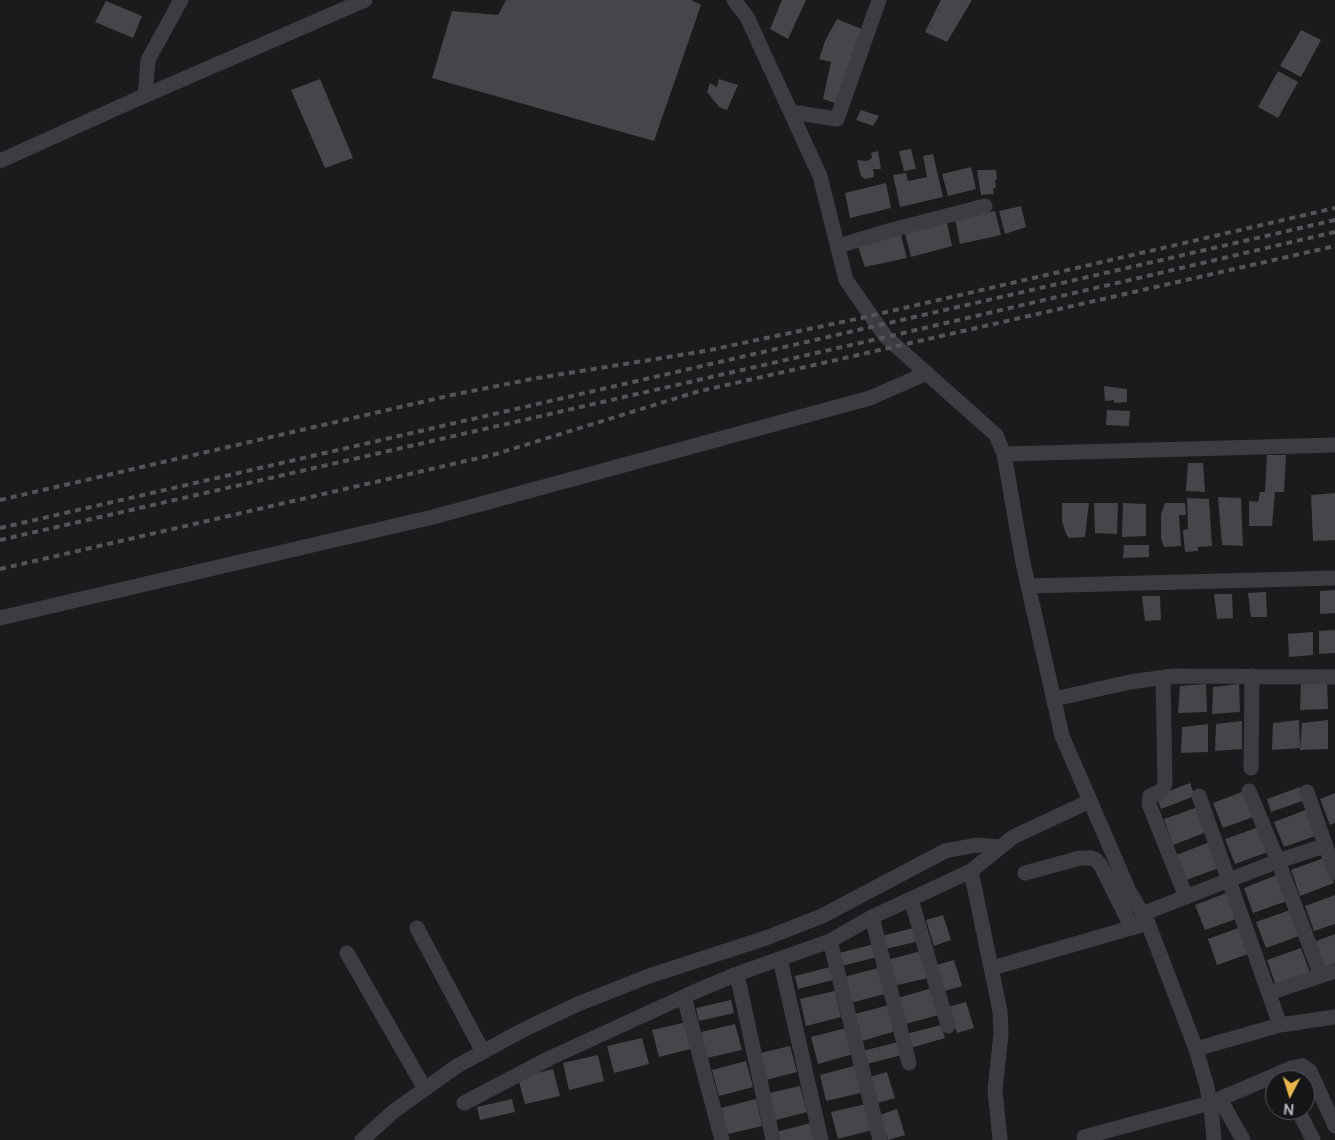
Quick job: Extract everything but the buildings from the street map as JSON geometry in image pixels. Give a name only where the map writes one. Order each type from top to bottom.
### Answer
[{"type":"street","points":[[145,96],[148,60],[181,0]]},
{"type":"street","points":[[0,161],[365,0]]},
{"type":"street","points":[[734,0],[747,17],[820,176],[846,280],[886,337],[996,435],[1004,454],[1028,586],[1062,736],[1129,891],[1145,918],[1196,1049],[1207,1087],[1243,1140]]},
{"type":"street","points":[[791,112],[837,119],[879,0]]},
{"type":"street","points":[[838,246],[985,206]]},
{"type":"street","points":[[0,618],[442,514],[870,398],[927,373]]},
{"type":"street","points":[[1004,454],[1335,445]]},
{"type":"street","points":[[1028,586],[1335,578]]},
{"type":"street","points":[[1054,699],[1130,682],[1173,676],[1335,677]]},
{"type":"street","points":[[1251,768],[1252,676]]},
{"type":"street","points":[[1163,678],[1165,784],[1161,790],[1150,796],[1149,804],[1186,897]]},
{"type":"street","points":[[1249,791],[1328,974],[1269,993]]},
{"type":"street","points":[[1307,792],[1324,846],[1335,873]]},
{"type":"street","points":[[1199,796],[1280,1025]]},
{"type":"street","points":[[464,1103],[550,1058],[684,997],[737,974],[830,941],[872,917],[971,871],[1013,837],[1090,801]]},
{"type":"street","points":[[362,1140],[394,1111],[457,1066],[522,1030],[578,1004],[649,976],[766,938],[822,916],[945,851],[976,845],[1000,847]]},
{"type":"street","points":[[992,968],[1132,928],[1145,918],[1186,897],[1278,861],[1324,846]]},
{"type":"street","points":[[1025,873],[1080,858],[1096,860],[1101,866],[1132,928]]},
{"type":"street","points":[[971,871],[1000,1011],[1001,1034],[995,1090],[1000,1140]]},
{"type":"street","points":[[911,900],[948,1026]]},
{"type":"street","points":[[872,917],[908,1063]]},
{"type":"street","points":[[417,928],[483,1052]]},
{"type":"street","points":[[830,941],[880,1140]]},
{"type":"street","points":[[347,954],[425,1089]]},
{"type":"street","points":[[780,959],[821,1140]]},
{"type":"street","points":[[737,974],[773,1140]]},
{"type":"street","points":[[684,997],[722,1140]]},
{"type":"street","points":[[1196,1049],[1280,1025],[1335,1018]]},
{"type":"street","points":[[1292,1070],[1298,1066],[1309,1070]]},
{"type":"street","points":[[1315,1082],[1335,1126]]},
{"type":"street","points":[[1084,1137],[1215,1101],[1265,1083]]},
{"type":"street","points":[[1214,1140],[1215,1101]]},
{"type":"street","points":[[1303,1120],[1314,1140]]},
{"type":"railway","points":[[0,500],[452,395],[532,379],[705,351],[861,318],[1335,208]]},
{"type":"railway","points":[[0,528],[1335,220]]},
{"type":"railway","points":[[0,540],[1335,232]]},
{"type":"railway","points":[[0,569],[496,454],[696,392],[1335,246]]}]
